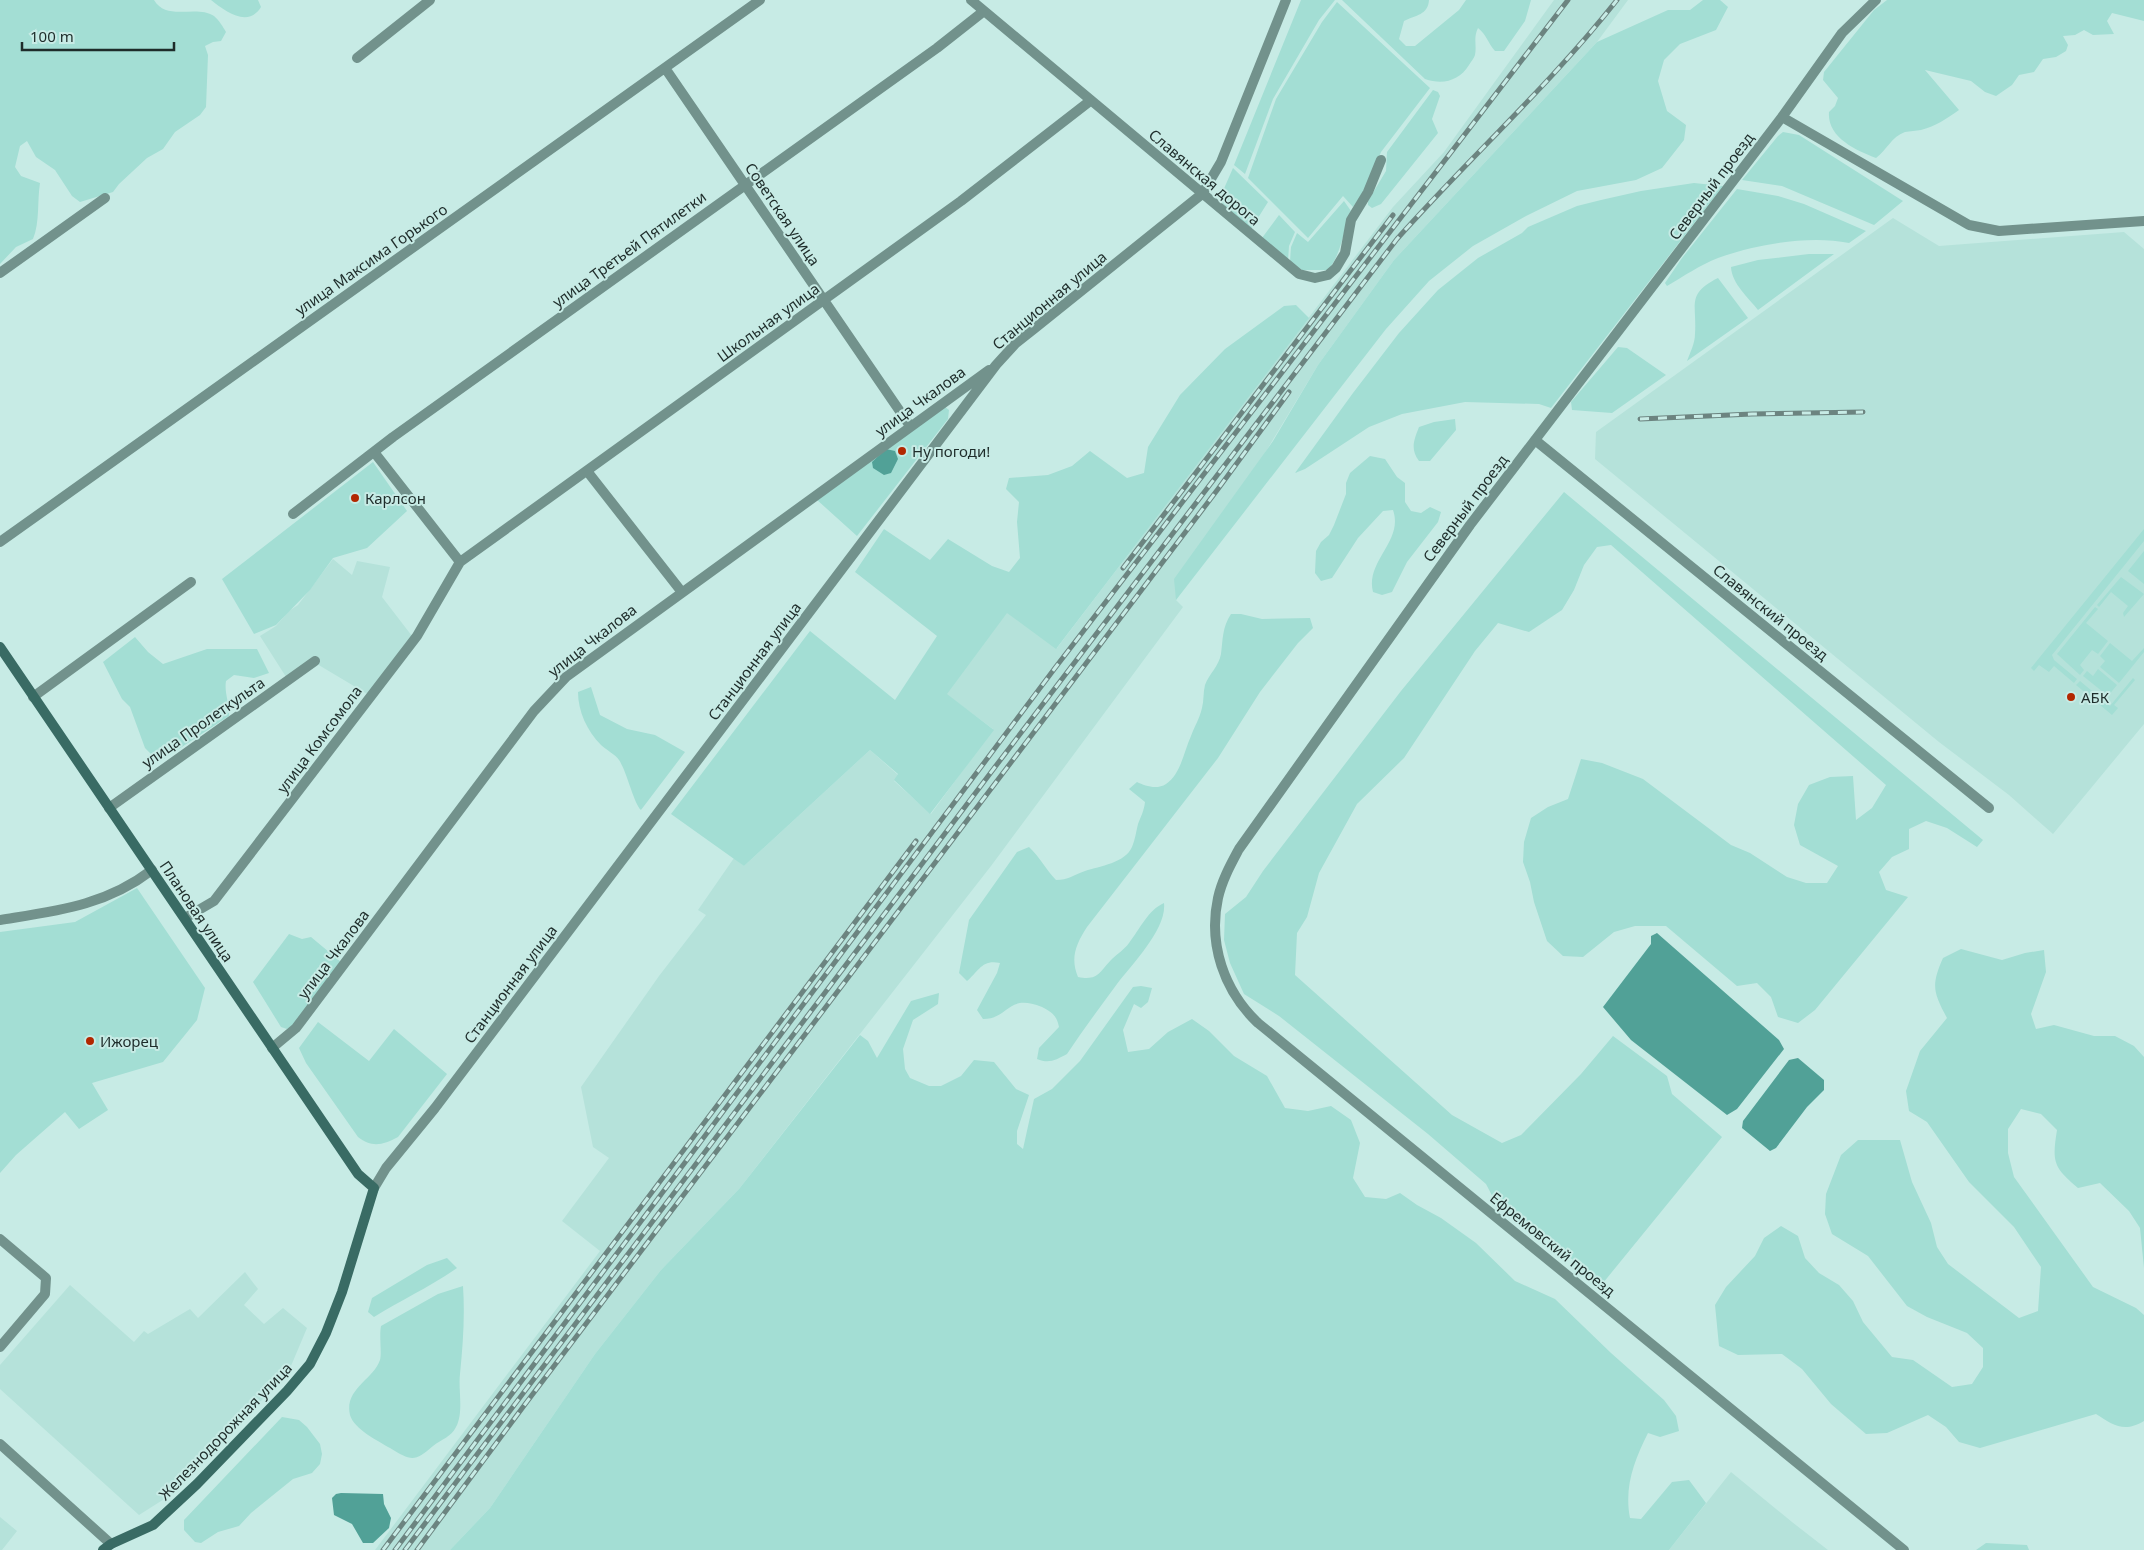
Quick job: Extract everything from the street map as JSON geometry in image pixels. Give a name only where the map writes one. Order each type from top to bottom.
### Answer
[{"type":"street","points":[[357,58],[430,0]]},
{"type":"street","name":"улица Максима Горького","points":[[0,542],[760,0]]},
{"type":"street","name":"Славянская дорога","points":[[971,0],[1299,274],[1315,278],[1328,275],[1336,268],[1345,253],[1351,220],[1368,192],[1382,160]]},
{"type":"street","points":[[1202,194],[1221,162],[1286,0]]},
{"type":"street","name":"Северный проезд","points":[[1216,939],[1218,898],[1227,871],[1239,848],[1470,525],[1782,117],[1842,33],[1876,0]]},
{"type":"street","name":"улица Третьей Пятилетки","points":[[293,514],[374,452],[937,48],[984,11]]},
{"type":"street","name":"Советская улица","points":[[666,68],[910,426]]},
{"type":"street","name":"Школьная улица","points":[[460,562],[961,201],[1090,101]]},
{"type":"street","points":[[1782,117],[1969,225],[1999,230],[2144,221]]},
{"type":"street","name":"Станционная улица","points":[[374,1188],[386,1168],[441,1100],[996,365],[1016,343],[1202,194]]},
{"type":"street","points":[[0,273],[104,198]]},
{"type":"street","name":"улица Чкалова","points":[[272,1048],[296,1028],[551,692],[584,662],[996,365]]},
{"type":"street","points":[[950,397],[962,407],[962,412]]},
{"type":"street","name":"Славянский проезд","points":[[1535,440],[1989,808]]},
{"type":"street","points":[[374,452],[460,562]]},
{"type":"street","points":[[587,471],[681,592]]},
{"type":"street","name":"улица Комсомола","points":[[185,918],[214,901],[417,636],[460,562]]},
{"type":"street","points":[[33,697],[192,582]]},
{"type":"street","name":"Плановая улица","points":[[0,648],[358,1174],[374,1188]]},
{"type":"street","name":"улица Пролеткульта","points":[[109,808],[315,661]]},
{"type":"street","points":[[0,920],[75,908],[122,890],[152,870]]},
{"type":"street","name":"Ефремовский проезд","points":[[1216,939],[1227,983],[1235,998],[1258,1023],[1904,1550]]},
{"type":"street","name":"Железнодорожная улица","points":[[107,1547],[153,1525],[197,1484],[287,1391],[310,1364],[326,1333],[342,1292],[374,1188]]},
{"type":"street","points":[[0,1239],[46,1278],[45,1294],[0,1347]]},
{"type":"street","points":[[0,1444],[107,1547]]},
{"type":"shaded area","points":[[0,0],[154,0],[160,7],[166,10],[207,13],[214,16],[226,32],[221,41],[205,46],[208,55],[206,107],[200,115],[175,132],[163,149],[147,158],[113,192],[80,202],[72,196],[55,170],[36,157],[27,141],[20,146],[15,167],[21,176],[40,183],[37,226],[33,239],[16,247],[0,264]]},
{"type":"shaded area","points":[[211,0],[258,0],[261,7],[256,13],[243,17],[230,13]]},
{"type":"shaded area","points":[[1301,0],[1335,0],[1319,20],[1273,99],[1245,174],[1234,165]]},
{"type":"shaded area","points":[[1342,0],[1429,0],[1424,12],[1404,21],[1399,39],[1406,46],[1415,46],[1459,10],[1466,0],[1531,0],[1525,21],[1504,51],[1495,51],[1478,28],[1475,55],[1465,70],[1455,78],[1438,82],[1425,79]]},
{"type":"shaded area","points":[[1554,0],[1628,0],[1597,42],[1394,260],[1318,365],[1176,600],[1183,607],[991,866],[739,1189],[661,1270],[595,1354],[490,1508],[450,1550],[375,1550],[600,1251],[562,1221],[609,1158],[593,1147],[581,1087],[659,976],[706,915],[698,910],[734,858],[744,866],[870,750],[898,775],[894,781],[931,814],[993,729],[946,694],[1007,612],[1057,648],[1393,207],[1444,152]]},
{"type":"shaded area","points":[[1703,0],[1720,0],[1728,7],[1716,30],[1680,44],[1664,60],[1658,81],[1667,111],[1686,125],[1684,140],[1662,168],[1636,180],[1577,191],[1526,216],[1473,246],[1429,281],[1386,329],[1176,600],[1174,579],[1273,441],[1318,365],[1394,260],[1597,42],[1668,10],[1690,10]]},
{"type":"shaded area","points":[[1887,0],[2144,0],[2144,21],[2112,13],[2107,21],[2114,34],[2093,35],[2084,30],[2075,35],[2063,36],[2068,45],[2066,51],[2056,57],[2043,59],[2034,72],[2019,75],[2012,85],[1996,96],[1985,92],[1971,81],[1925,70],[1959,110],[1931,127],[1900,134],[1876,158],[1851,147],[1837,135],[1830,121],[1829,112],[1835,106],[1838,98],[1823,80],[1824,72],[1874,10]]},
{"type":"shaded area","points":[[1337,2],[1430,88],[1381,152],[1366,188],[1353,207],[1343,196],[1308,238],[1248,178],[1276,99],[1322,22]]},
{"type":"shaded area","points":[[1433,90],[1438,92],[1440,96],[1432,119],[1438,133],[1381,204],[1372,208],[1368,205],[1368,201],[1386,171],[1387,152]]},
{"type":"shaded area","points":[[1783,132],[1799,135],[1903,201],[1874,225],[1782,186],[1742,180]]},
{"type":"shaded area","points":[[1233,168],[1268,202],[1251,229],[1219,200]]},
{"type":"shaded area","points":[[1694,183],[1723,186],[1551,408],[1539,404],[1465,402],[1402,414],[1369,427],[1305,469],[1295,473],[1399,333],[1438,290],[1478,258],[1522,233],[1528,227],[1577,206],[1641,191]]},
{"type":"shaded area","points":[[1737,189],[1778,196],[1804,204],[1866,231],[1849,243],[1817,240],[1783,242],[1733,253],[1705,264],[1667,286],[1665,283],[1682,258]]},
{"type":"shaded area","points":[[1344,201],[1351,211],[1333,263],[1328,270],[1300,270],[1290,261],[1291,247],[1297,233],[1308,242]]},
{"type":"shaded area","points":[[1279,215],[1295,232],[1289,246],[1288,261],[1262,238]]},
{"type":"shaded area","points":[[1893,218],[1939,246],[2124,232],[2144,249],[2144,724],[2053,834],[2009,795],[1939,742],[1595,459],[1596,432]]},
{"type":"shaded area","points":[[1809,254],[1834,254],[1758,310],[1737,285],[1732,273],[1731,267],[1758,260]]},
{"type":"shaded area","points":[[1718,278],[1748,318],[1687,361],[1695,337],[1695,301],[1697,295],[1701,289]]},
{"type":"shaded area","points":[[1296,305],[1309,318],[1056,649],[1007,613],[947,694],[994,730],[930,814],[894,780],[898,774],[870,750],[744,866],[671,814],[810,631],[895,700],[937,636],[855,572],[884,529],[930,560],[948,539],[992,566],[1009,572],[1020,558],[1017,522],[1019,502],[1006,489],[1009,478],[1048,475],[1072,466],[1090,451],[1127,478],[1144,473],[1148,447],[1180,395],[1225,349],[1284,306]]},
{"type":"shaded area","points":[[1618,347],[1627,348],[1666,375],[1612,413],[1572,410],[1571,402]]},
{"type":"shaded area","points":[[945,407],[949,410],[948,419],[857,536],[816,499]]},
{"type":"shaded area","points":[[1455,419],[1456,430],[1430,461],[1419,461],[1414,452],[1414,440],[1419,427],[1434,422]]},
{"type":"shaded area","points":[[1370,456],[1385,459],[1397,477],[1405,483],[1405,502],[1411,511],[1421,513],[1430,507],[1441,512],[1438,522],[1407,562],[1392,592],[1382,595],[1373,592],[1372,581],[1374,570],[1393,532],[1395,521],[1393,510],[1383,511],[1358,538],[1332,578],[1321,581],[1315,573],[1316,551],[1321,542],[1329,535],[1334,525],[1346,494],[1346,483],[1350,473]]},
{"type":"shaded area","points":[[373,462],[407,511],[367,548],[333,558],[310,590],[276,625],[254,634],[222,579]]},
{"type":"shaded area","points":[[1564,492],[1983,840],[1977,847],[1947,828],[1926,821],[1909,829],[1909,849],[1892,857],[1879,872],[1886,890],[1908,897],[1815,1010],[1798,1023],[1778,1017],[1771,997],[1757,983],[1737,986],[1666,926],[1635,926],[1614,932],[1583,957],[1563,956],[1547,941],[1523,862],[1524,842],[1531,818],[1548,807],[1568,799],[1581,759],[1602,763],[1643,779],[1731,845],[1750,853],[1787,877],[1806,883],[1827,883],[1838,866],[1800,845],[1794,825],[1798,804],[1809,785],[1830,777],[1853,776],[1856,820],[1872,808],[1886,785],[1611,545],[1597,547],[1584,565],[1574,590],[1562,610],[1529,632],[1498,623],[1475,651],[1404,758],[1357,804],[1319,873],[1307,917],[1297,933],[1295,975],[1452,1115],[1502,1143],[1521,1135],[1581,1074],[1613,1036],[1667,1076],[1672,1094],[1722,1137],[1603,1283],[1517,1217],[1498,1207],[1486,1184],[1428,1134],[1279,1016],[1244,994],[1230,963],[1224,940],[1225,914],[1246,897],[1263,871],[1401,691]]},
{"type":"shaded area","points":[[2144,529],[2144,541],[2052,655],[2054,660],[2077,679],[2074,683],[2054,666],[2049,672],[2039,665],[2034,671],[2031,668]]},
{"type":"shaded area","points":[[2144,551],[2144,584],[2128,571]]},
{"type":"shaded area","points":[[333,559],[352,575],[357,561],[390,567],[382,597],[412,636],[369,695],[317,664],[288,680],[260,636],[276,626],[289,611],[298,605]]},
{"type":"shaded area","points":[[2121,577],[2144,594],[2124,617],[2123,613],[2128,606],[2111,592],[2099,607],[2097,605]]},
{"type":"shaded area","points":[[2095,607],[2098,609],[2086,623],[2108,641],[2098,654],[2092,650],[2080,665],[2084,670],[2080,675],[2057,654]]},
{"type":"shaded area","points":[[1231,614],[1241,614],[1262,619],[1310,618],[1313,628],[1298,643],[1260,692],[1218,758],[1087,927],[1075,951],[1074,964],[1078,977],[1090,978],[1098,974],[1127,945],[1153,910],[1164,903],[1160,924],[1147,946],[1104,1001],[1067,1054],[1052,1061],[1037,1059],[1039,1048],[1059,1027],[1057,1020],[1042,1007],[1030,1003],[1015,1005],[999,1015],[983,1019],[977,1010],[997,973],[1000,963],[985,964],[967,981],[959,973],[969,920],[1017,852],[1029,847],[1056,880],[1060,880],[1112,863],[1129,852],[1145,802],[1129,789],[1137,782],[1151,787],[1159,787],[1166,784],[1171,780],[1182,762],[1201,712],[1205,685],[1220,658],[1224,629]]},
{"type":"shaded area","points":[[135,637],[148,652],[163,664],[207,649],[257,649],[269,673],[254,678],[234,675],[226,681],[229,716],[159,762],[145,748],[130,707],[122,699],[103,662]]},
{"type":"shaded area","points":[[2110,643],[2132,661],[2144,648],[2144,652],[2119,683],[2100,667],[2105,661],[2100,656]]},
{"type":"shaded area","points":[[2098,669],[2117,685],[2108,696],[2083,676],[2087,671],[2093,676]]},
{"type":"shaded area","points":[[2133,678],[2135,680],[2114,705],[2118,708],[2112,715],[2076,685],[2080,681],[2110,706]]},
{"type":"shaded area","points":[[591,687],[600,715],[627,729],[655,735],[685,752],[641,810],[638,807],[619,760],[596,739],[584,720],[578,692]]},
{"type":"shaded area","name":"Ижорец","points":[[137,888],[205,988],[197,1020],[163,1062],[92,1083],[108,1110],[79,1129],[65,1112],[16,1155],[0,1173],[0,932],[75,922]]},
{"type":"shaded area","points":[[289,934],[302,939],[311,937],[341,962],[293,1026],[287,1029],[281,1027],[253,982]]},
{"type":"shaded area","points":[[1961,949],[2002,960],[2044,950],[2046,972],[2031,1014],[2036,1029],[2054,1025],[2094,1036],[2115,1036],[2134,1046],[2144,1057],[2144,1268],[2140,1228],[2129,1211],[2100,1183],[2078,1188],[2059,1169],[2055,1157],[2057,1130],[2041,1114],[2021,1109],[2008,1129],[2008,1153],[2014,1177],[2093,1287],[2136,1308],[2144,1315],[2144,1421],[2137,1425],[2130,1427],[2119,1426],[2096,1414],[1980,1448],[1959,1442],[1946,1427],[1928,1415],[1887,1433],[1866,1434],[1831,1404],[1802,1369],[1782,1354],[1738,1355],[1719,1346],[1715,1305],[1726,1287],[1755,1256],[1764,1238],[1781,1226],[1798,1236],[1805,1258],[1819,1273],[1839,1285],[1853,1301],[1863,1322],[1892,1357],[1913,1360],[1952,1387],[1972,1384],[1983,1367],[1983,1348],[1967,1333],[1927,1317],[1907,1306],[1868,1256],[1832,1234],[1825,1214],[1826,1194],[1841,1155],[1858,1140],[1900,1140],[1912,1182],[1931,1223],[1937,1247],[1948,1264],[2019,1318],[2038,1311],[2041,1267],[2014,1227],[1969,1182],[1927,1122],[1909,1111],[1906,1091],[1920,1051],[1947,1018],[1936,995],[1935,982],[1937,975],[1943,958]]},
{"type":"shaded area","points":[[1133,987],[1152,988],[1148,1002],[1141,1008],[1134,1004],[1123,1030],[1128,1052],[1149,1049],[1168,1032],[1192,1019],[1209,1031],[1234,1056],[1267,1076],[1285,1108],[1308,1111],[1331,1106],[1351,1120],[1360,1143],[1353,1178],[1365,1197],[1386,1199],[1400,1193],[1441,1218],[1476,1243],[1515,1281],[1555,1299],[1611,1353],[1664,1400],[1676,1416],[1679,1431],[1660,1437],[1648,1433],[1638,1454],[1629,1485],[1628,1507],[1630,1518],[1641,1519],[1672,1482],[1689,1480],[1706,1503],[1669,1550],[450,1550],[490,1508],[595,1354],[661,1270],[739,1189],[860,1035],[868,1041],[877,1058],[911,1001],[939,993],[938,1004],[913,1020],[903,1049],[905,1069],[910,1078],[929,1086],[941,1086],[961,1076],[974,1060],[994,1062],[1016,1089],[1029,1095],[1017,1131],[1017,1144],[1023,1149],[1034,1099],[1052,1089],[1080,1061]]},
{"type":"shaded area","points":[[318,1022],[369,1061],[394,1029],[447,1074],[398,1137],[387,1142],[373,1144],[358,1137],[306,1063],[299,1048]]},
{"type":"shaded area","points":[[447,1258],[457,1268],[374,1317],[368,1312],[372,1298],[427,1265]]},
{"type":"shaded area","points":[[245,1272],[258,1289],[244,1305],[264,1324],[283,1308],[307,1328],[288,1373],[169,1496],[139,1515],[0,1389],[0,1365],[70,1285],[134,1342],[144,1331],[148,1334],[190,1309],[198,1318]]},
{"type":"shaded area","points":[[463,1286],[464,1308],[460,1415],[456,1427],[449,1436],[422,1455],[413,1458],[408,1457],[373,1438],[356,1425],[350,1415],[349,1406],[351,1398],[372,1373],[380,1360],[381,1326],[438,1294]]},
{"type":"shaded area","points":[[282,1417],[299,1420],[307,1427],[320,1444],[322,1454],[320,1464],[312,1473],[293,1479],[251,1513],[239,1526],[218,1532],[201,1543],[195,1542],[184,1530],[184,1520]]},
{"type":"shaded area","points":[[1731,1472],[1792,1522],[1828,1550],[1669,1550]]},
{"type":"shaded area","points":[[0,1517],[17,1531],[2,1550],[0,1550]]},
{"type":"shaded area","points":[[1986,1543],[2027,1545],[2029,1550],[1976,1550]]},
{"type":"water","points":[[886,449],[895,451],[898,459],[891,473],[884,475],[873,468],[872,462]]},
{"type":"water","points":[[1657,933],[1779,1040],[1784,1049],[1737,1109],[1727,1115],[1631,1040],[1603,1007],[1651,944],[1651,936]]},
{"type":"water","points":[[1798,1058],[1824,1080],[1824,1090],[1807,1107],[1776,1148],[1770,1151],[1742,1128],[1743,1121],[1789,1060]]},
{"type":"water","points":[[336,1494],[383,1494],[384,1504],[391,1518],[389,1528],[373,1543],[363,1543],[352,1524],[334,1515],[332,1498]]},
{"type":"railway","points":[[395,1550],[1055,668],[1568,0]]},
{"type":"railway","points":[[405,1550],[995,767],[1397,239],[1537,92],[1617,0]]},
{"type":"railway","points":[[1123,568],[1393,215]]},
{"type":"railway","points":[[417,1550],[526,1403],[1218,489],[1289,392]]},
{"type":"railway","points":[[1640,419],[1863,412]]},
{"type":"railway","points":[[383,1550],[916,841]]},
{"type":"place","name":"Ну погоди!","points":[[902,451]]},
{"type":"place","name":"Карлсон","points":[[355,498]]},
{"type":"place","name":"АБК","points":[[2071,697]]},
{"type":"place","name":"Ижорец","points":[[90,1041]]}]
